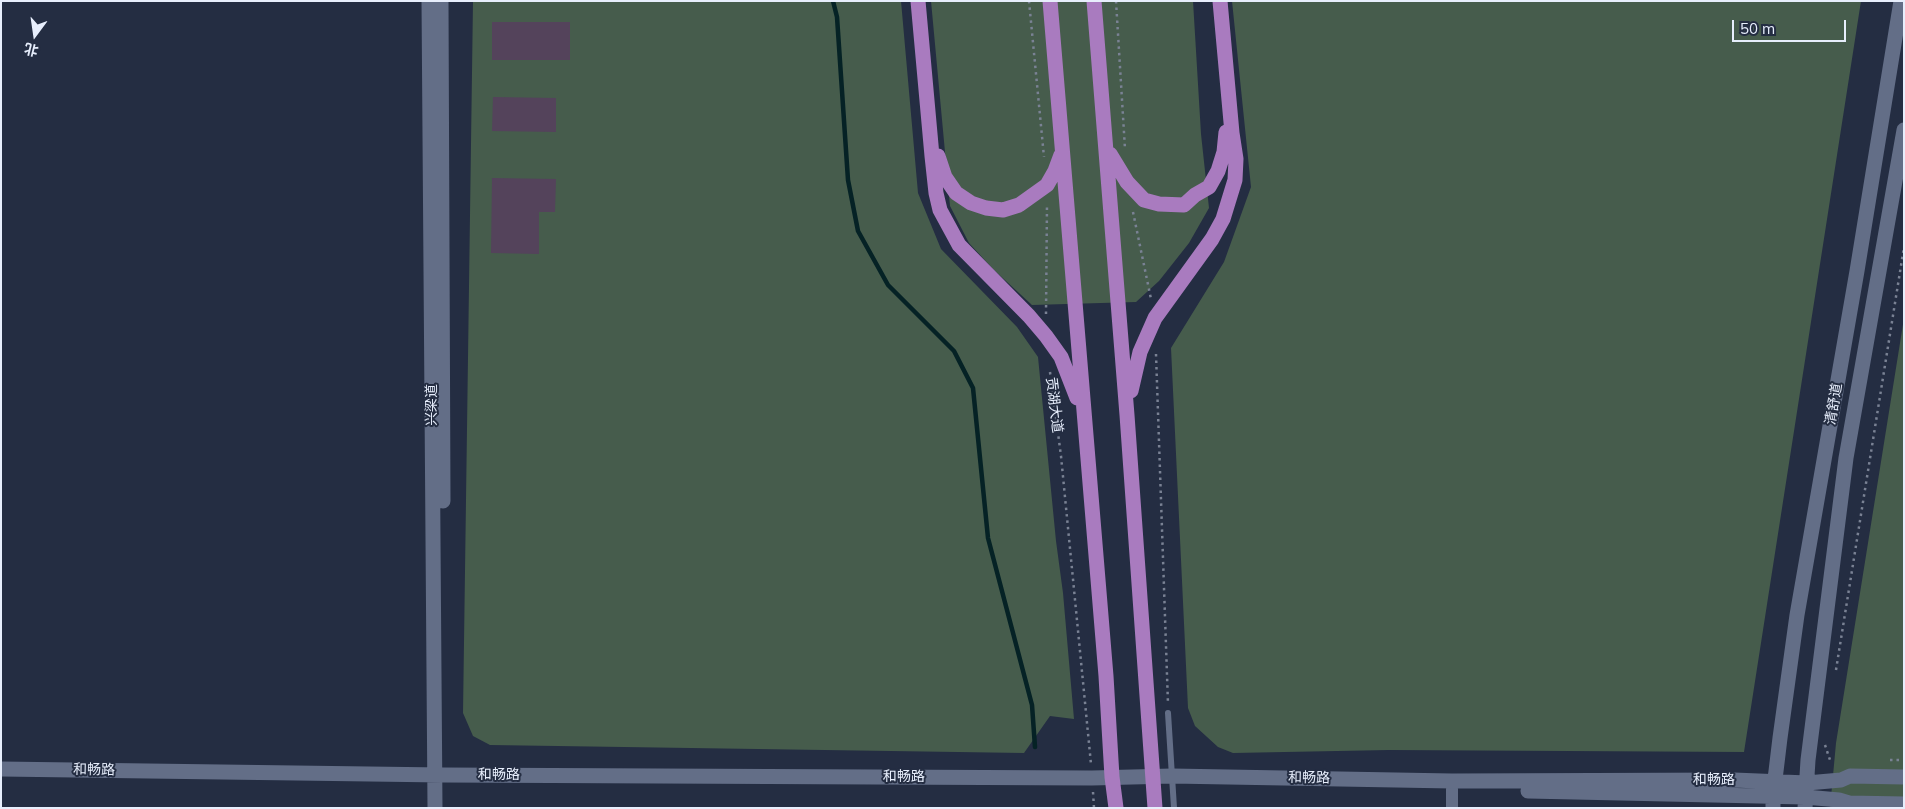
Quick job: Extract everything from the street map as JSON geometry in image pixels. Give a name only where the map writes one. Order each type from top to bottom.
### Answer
[{"type":"main road","points":[[918,1],[932,156],[940,210],[959,245],[1029,316],[1061,357],[1084,416]]},
{"type":"main road","points":[[925,1],[938,158],[945,177],[956,193],[971,203],[986,208],[1004,210],[1019,205],[1047,185],[1055,171],[1062,151]]},
{"type":"main road","name":"贡湖大道","points":[[1050,1],[1116,808]]},
{"type":"main road","points":[[1094,1],[1107,148],[1155,808]]},
{"type":"main road","points":[[1107,148],[1128,182],[1144,200],[1158,204],[1184,205],[1208,187],[1218,171],[1224,152],[1226,131],[1214,1]]},
{"type":"main road","points":[[1127,415],[1132,380],[1140,352],[1154,318],[1212,238],[1223,219],[1235,180],[1236,159],[1220,1]]},
{"type":"street","name":"兴梁道","points":[[429,1],[439,778],[444,808]]},
{"type":"street","name":"兴梁道","points":[[435,808],[439,778],[441,1]]},
{"type":"street","name":"清舒道","points":[[1774,795],[1797,615],[1856,281],[1901,1]]},
{"type":"street","name":"清舒道","points":[[1806,796],[1808,760],[1846,458],[1904,130]]},
{"type":"street","name":"和畅路","points":[[1,769],[439,778]]},
{"type":"street","name":"和畅路","points":[[1,776],[1093,783],[1152,781],[1452,781],[1806,796]]},
{"type":"street","points":[[1806,796],[1850,776],[1904,777]]},
{"type":"street","name":"和畅路","points":[[1172,781],[1774,795]]},
{"type":"street","points":[[1452,789],[1452,808]]},
{"type":"street","points":[[1806,796],[1849,803],[1904,804]]},
{"type":"lane","points":[[1168,713],[1174,808]]},
{"type":"path","points":[[1029,1],[1047,185],[1046,336]]},
{"type":"path","points":[[1835,674],[1904,247]]},
{"type":"path","name":"贡湖大道","points":[[1049,363],[1061,456],[1088,720],[1094,808]]},
{"type":"path","points":[[1824,742],[1830,760]]},
{"type":"green space","points":[[473,1],[901,1],[918,193],[941,249],[1017,327],[1038,357],[1063,593],[1074,719],[1050,716],[1024,753],[490,745],[473,736],[463,713]]},
{"type":"green space","points":[[931,1],[1193,1],[1201,134],[1209,208],[1189,243],[1159,281],[1136,302],[1032,305],[994,270],[969,243],[950,206]]},
{"type":"green space","points":[[1232,1],[1861,1],[1744,752],[1389,750],[1233,753],[1218,747],[1195,726],[1188,708],[1171,348],[1224,262],[1251,187]]},
{"type":"green space","points":[[1904,318],[1904,808],[1830,808],[1836,743]]},
{"type":"building","points":[[492,22],[570,22],[570,60],[492,60]]},
{"type":"building","points":[[493,97],[556,98],[556,132],[492,131]]},
{"type":"building","points":[[492,178],[556,179],[555,212],[539,212],[539,254],[491,253]]},
{"type":"waterway","points":[[833,1],[837,17],[848,180],[858,231],[888,285],[954,351],[973,388],[988,538],[1032,705],[1035,747]]}]
